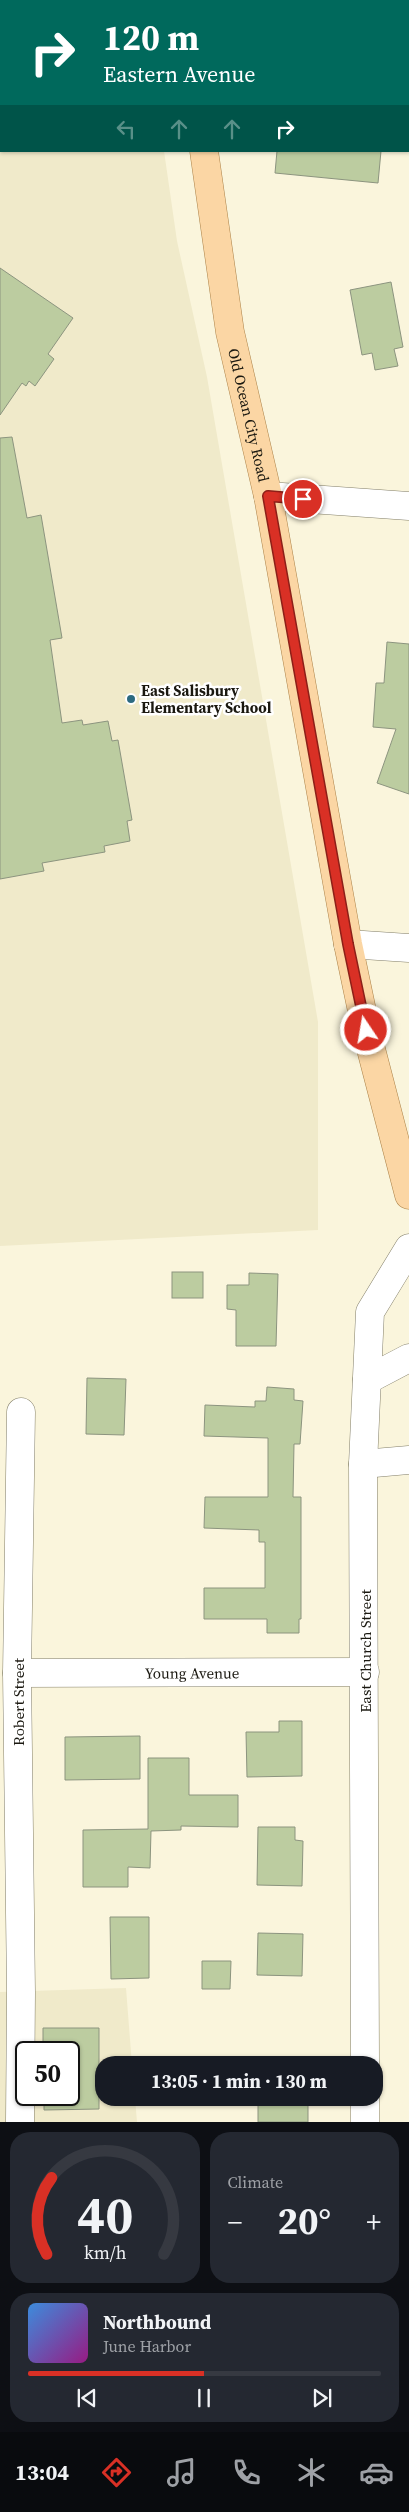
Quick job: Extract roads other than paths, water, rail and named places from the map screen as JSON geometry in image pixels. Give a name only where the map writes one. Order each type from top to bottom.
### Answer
[{"type":"main road","name":"Old Ocean City Road","points":[[204,152],[230,332],[268,496],[348,944],[366,1030],[404,1155],[409,1195]]},
{"type":"street","points":[[268,496],[409,506]]},
{"type":"street","points":[[348,944],[409,948]]},
{"type":"street","name":"East Church Street","points":[[365,2056],[363,1464],[370,1312],[409,1248]]},
{"type":"street","points":[[367,1380],[405,1368]]},
{"type":"street","name":"Robert Street","points":[[20,2122],[21,1992],[18,1673],[21,1412]]},
{"type":"street","points":[[363,1464],[409,1460]]},
{"type":"street","name":"Young Avenue","points":[[18,1673],[365,1672]]},
{"type":"street","points":[[365,2106],[365,2122]]},
{"type":"place","name":"East Salisbury Elementary School","points":[[131,699]]}]
